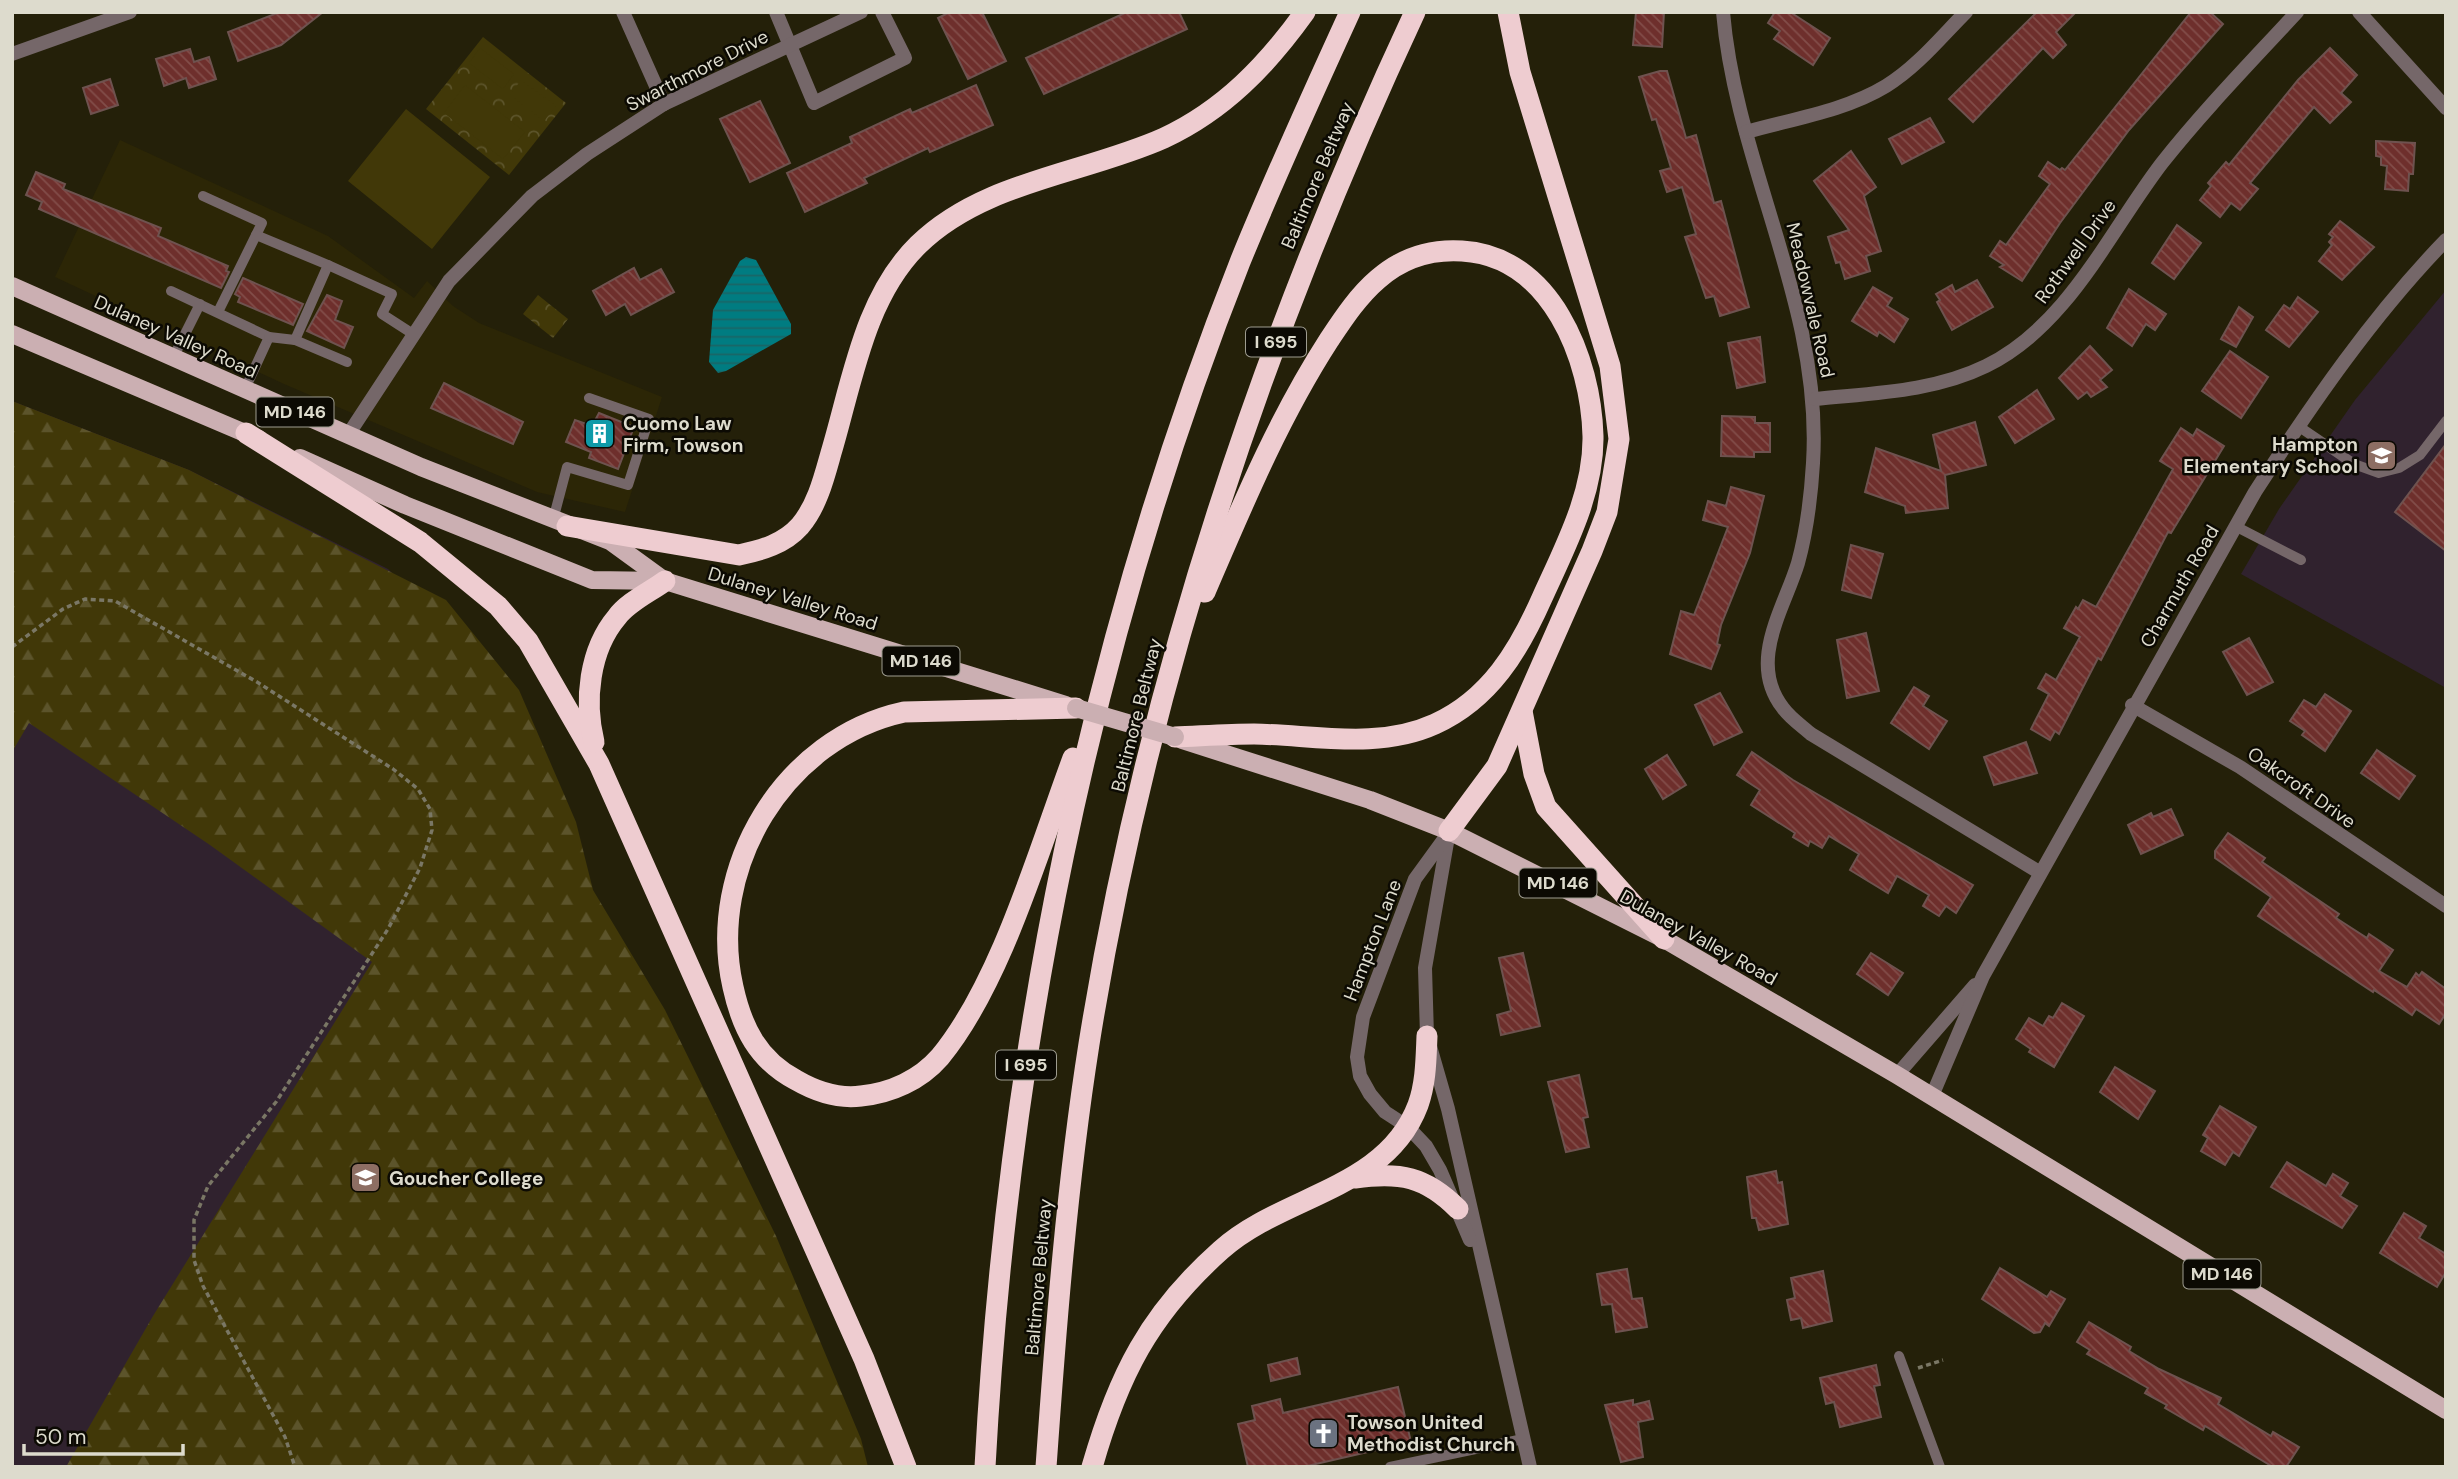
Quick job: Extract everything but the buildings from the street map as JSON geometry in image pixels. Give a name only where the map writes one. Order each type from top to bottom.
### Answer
[{"type":"highway","points":[[560,523],[739,555],[764,550],[782,541],[799,527],[822,485],[868,328],[883,290],[919,244],[945,223],[975,206],[1163,138],[1198,120],[1254,76],[1305,12]]},
{"type":"highway","name":"Baltimore Beltway","points":[[985,1467],[991,1345],[1010,1174],[1030,1033],[1074,799],[1107,668],[1144,541],[1240,263],[1350,12]]},
{"type":"highway","name":"Baltimore Beltway","points":[[1046,1467],[1069,1184],[1089,1043],[1121,876],[1166,682],[1250,414],[1297,283],[1358,134],[1415,12]]},
{"type":"highway","points":[[1449,831],[1497,766],[1522,711],[1607,512],[1619,439],[1610,366],[1520,72],[1508,12]]},
{"type":"highway","points":[[1166,682],[1259,468],[1315,362],[1349,310],[1378,279],[1404,261],[1425,252],[1474,251],[1518,269],[1554,305],[1571,336],[1584,372],[1593,438],[1583,500],[1523,640],[1503,672],[1484,690],[1436,724],[1384,738],[1253,734],[1175,737]]},
{"type":"highway","points":[[246,433],[420,542],[498,606],[535,653],[599,764],[864,1359],[906,1467]]},
{"type":"highway","points":[[599,764],[589,722],[594,661],[618,615],[665,581]]},
{"type":"highway","points":[[1076,708],[904,712],[872,720],[840,736],[814,754],[784,785],[747,845],[728,911],[729,969],[740,1016],[762,1055],[782,1073],[827,1093],[851,1097],[896,1089],[938,1059],[954,1038],[1003,944],[1107,668]]},
{"type":"highway","points":[[1522,711],[1530,758],[1546,807],[1664,939]]},
{"type":"highway","points":[[1092,1467],[1109,1407],[1131,1361],[1158,1317],[1190,1280],[1222,1249],[1260,1222],[1353,1178],[1386,1154],[1408,1127],[1418,1103],[1425,1074],[1427,1036]]},
{"type":"highway","points":[[1353,1178],[1383,1174],[1424,1182],[1438,1189],[1458,1209]]},
{"type":"main road","name":"Dulaney Valley Road","points":[[12,286],[348,435],[610,541],[665,581]]},
{"type":"main road","name":"Dulaney Valley Road","points":[[12,334],[246,433],[405,505],[592,580],[665,581],[998,685],[1245,758],[1370,800],[1449,831],[1664,939],[1898,1075],[2446,1410]]},
{"type":"street","points":[[12,54],[130,12]]},
{"type":"street","points":[[623,12],[664,104]]},
{"type":"street","points":[[776,12],[814,103],[905,58],[882,12]]},
{"type":"street","name":"Swarthmore Drive","points":[[348,435],[449,281],[532,197],[587,154],[664,104],[861,12]]},
{"type":"street","name":"Meadowvale Road","points":[[1723,12],[1726,56],[1792,286],[1806,343],[1815,399],[1809,511],[1797,564],[1773,626],[1767,659],[1770,683],[1783,708],[1811,734],[2039,872]]},
{"type":"street","points":[[1746,132],[1853,102],[1887,86],[1918,61],[1966,12]]},
{"type":"street","name":"Rothwell Drive","points":[[1815,399],[1908,389],[1949,381],[1987,366],[2019,346],[2047,322],[2162,164],[2297,12]]},
{"type":"street","points":[[2358,12],[2446,108]]},
{"type":"street","name":"Charmuth Road","points":[[1932,1096],[1983,976],[2132,705],[2235,526],[2298,426],[2376,321],[2446,240]]},
{"type":"street","name":"Oakcroft Drive","points":[[2132,705],[2240,767],[2384,867],[2446,906]]},
{"type":"street","name":"Hampton Lane","points":[[1449,831],[1425,968],[1427,1036],[1448,1109],[1530,1467]]},
{"type":"street","name":"Hampton Lane","points":[[1449,831],[1415,879],[1358,1038],[1357,1057],[1360,1076],[1370,1094],[1385,1112],[1408,1127],[1426,1146],[1458,1209],[1486,1280]]},
{"type":"street","name":"Charmuth Road","points":[[1898,1075],[1983,976]]},
{"type":"lane","points":[[203,196],[262,223],[218,313]]},
{"type":"lane","points":[[256,235],[391,294],[382,314],[413,334]]},
{"type":"lane","points":[[295,340],[328,265]]},
{"type":"lane","points":[[171,291],[269,337],[295,340],[347,362]]},
{"type":"lane","points":[[173,358],[200,304]]},
{"type":"lane","points":[[245,390],[269,337]]},
{"type":"lane","points":[[560,523],[567,467],[628,485],[649,419],[589,398]]},
{"type":"lane","points":[[2298,426],[2354,464],[2379,473],[2399,468],[2420,455],[2446,421]]},
{"type":"lane","points":[[2235,526],[2301,560]]},
{"type":"lane","points":[[1899,1356],[1940,1467]]},
{"type":"lane","points":[[1390,1467],[1523,1439]]},
{"type":"path","points":[[12,647],[62,609],[85,599],[114,601],[257,682],[393,769],[418,789],[430,809],[432,830],[420,868],[388,929],[276,1102],[208,1186],[194,1220],[194,1260],[203,1286],[285,1437],[295,1467]]},
{"type":"path","points":[[1905,1372],[1943,1360]]},
{"type":"shaded area","points":[[120,140],[328,236],[414,298],[427,281],[453,306],[479,323],[662,397],[625,512],[537,492],[284,384],[55,277]]},
{"type":"shaded area","name":"Hampton Elementary School","points":[[2446,290],[2446,688],[2241,574],[2279,509],[2355,400]]},
{"type":"shaded area","name":"Goucher College","points":[[12,401],[189,470],[388,569],[473,654],[846,1467],[12,1467]]},
{"type":"green space","points":[[483,37],[566,103],[509,175],[426,109]]},
{"type":"green space","points":[[480,48],[514,74],[503,89],[469,63]]},
{"type":"green space","points":[[521,80],[556,106],[544,121],[510,95]]},
{"type":"green space","points":[[465,85],[525,132],[503,159],[444,113]]},
{"type":"green space","points":[[406,109],[490,177],[432,249],[348,181]]},
{"type":"green space","points":[[538,295],[568,319],[553,338],[523,314]]},
{"type":"green space","name":"Goucher College","points":[[12,401],[189,470],[446,600],[519,690],[576,822],[593,890],[665,1010],[776,1236],[861,1439],[868,1467],[66,1467],[153,1316],[372,962],[210,845],[29,723],[12,752]]},
{"type":"water","points":[[746,257],[756,260],[791,324],[791,334],[718,373],[709,362],[713,310],[740,261]]},
{"type":"place","name":"Cuomo Law Firm, Towson","points":[[600,434]]},
{"type":"place","name":"Hampton Elementary School","points":[[2381,455]]},
{"type":"place","name":"Goucher College","points":[[366,1178]]},
{"type":"place","name":"Towson United Methodist Church","points":[[1324,1433]]}]
